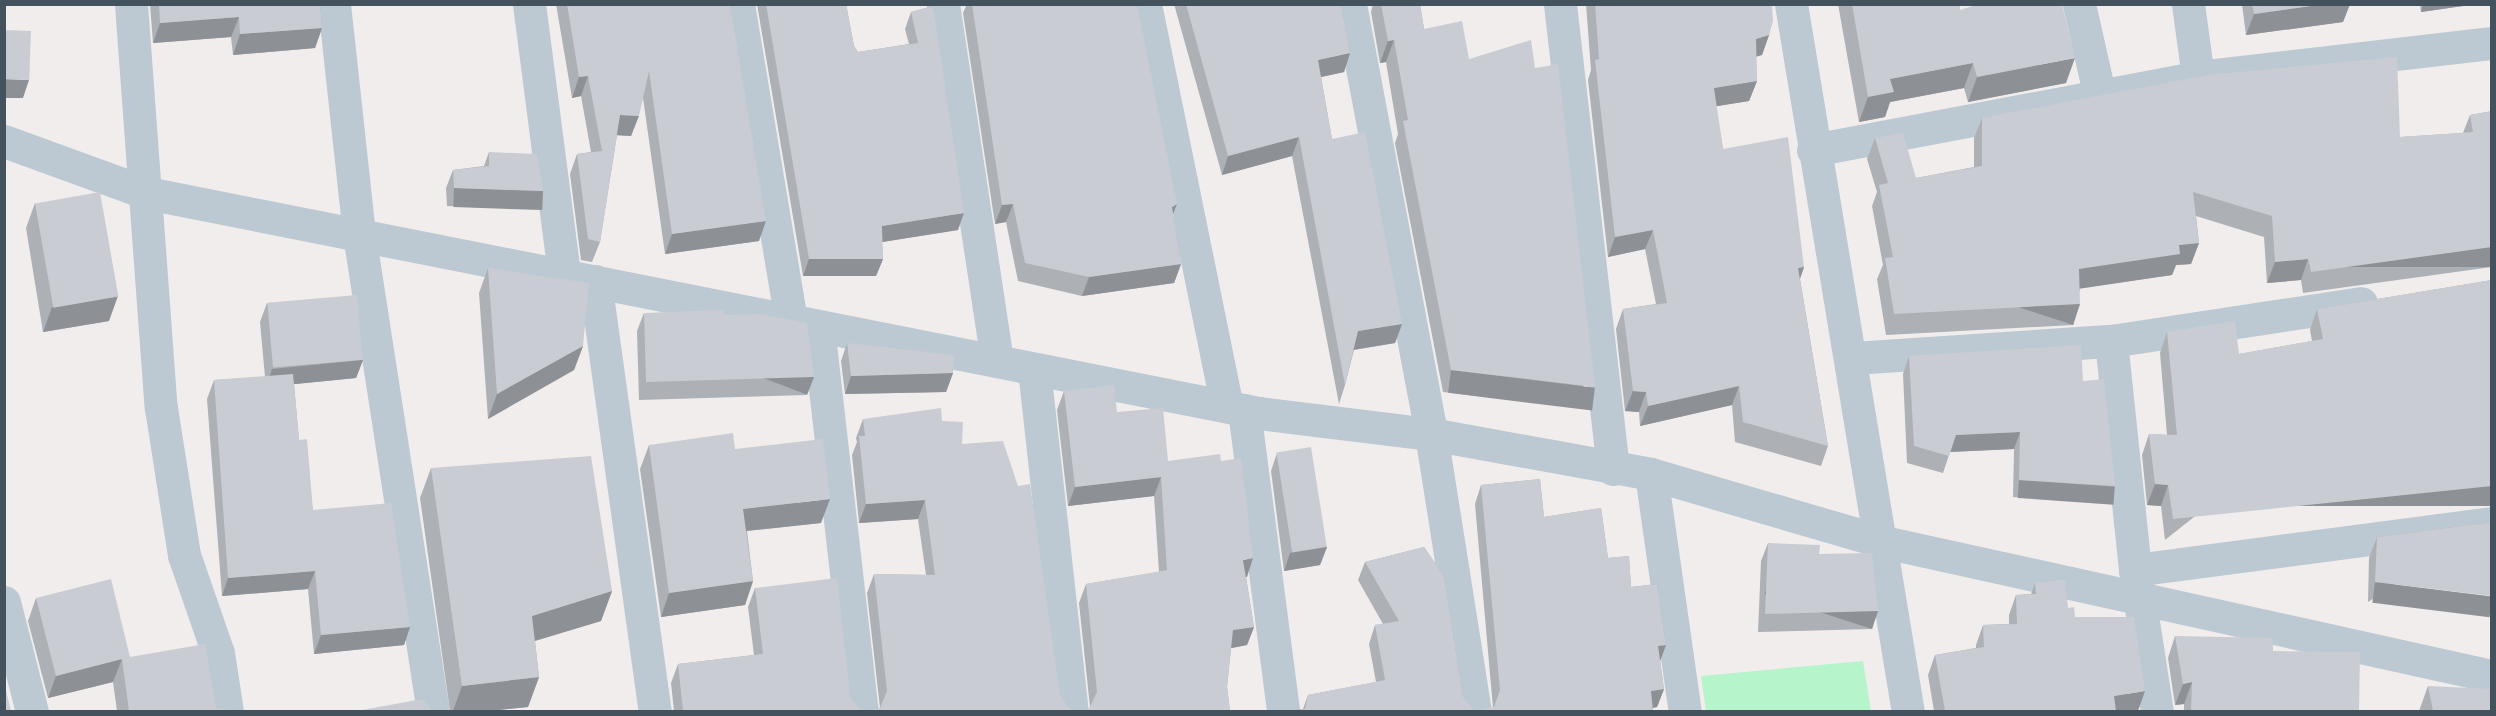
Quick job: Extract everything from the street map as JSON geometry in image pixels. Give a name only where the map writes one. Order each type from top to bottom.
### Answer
[{"type":"street","points":[[131,4],[147,193],[161,408],[184,555],[218,653],[227,711]]},
{"type":"street","points":[[334,4],[359,234],[433,711]]},
{"type":"street","points":[[529,4],[655,711]]},
{"type":"street","points":[[738,4],[804,323],[862,711]]},
{"type":"street","points":[[943,4],[997,361]]},
{"type":"street","points":[[1145,4],[1236,408],[1283,711]]},
{"type":"street","points":[[1350,4],[1431,434],[1475,711]]},
{"type":"street","points":[[1560,4],[1613,469]]},
{"type":"street","points":[[1791,4],[1813,150],[1853,358],[1884,542],[1908,711]]},
{"type":"street","points":[[2079,4],[2099,93]]},
{"type":"street","points":[[2188,4],[2198,77]]},
{"type":"street","points":[[1813,150],[2099,93],[2198,77],[2492,43]]},
{"type":"street","points":[[4,141],[147,193],[1236,408],[1431,434],[1613,469],[1651,474],[1884,542],[2140,602],[2492,676]]},
{"type":"street","points":[[1853,358],[2111,341],[2388,298]]},
{"type":"street","points":[[2111,341],[2135,570],[2157,711]]},
{"type":"street","points":[[1034,369],[1072,711]]},
{"type":"street","points":[[1651,474],[1685,711]]},
{"type":"street","points":[[2135,570],[2492,523]]},
{"type":"street","points":[[4,602],[32,711]]},
{"type":"green space","points":[[1863,661],[1871,711],[1706,711],[1701,676]]},
{"type":"building","points":[[159,4],[320,4],[322,28],[240,34],[239,17],[160,23]]},
{"type":"building","points":[[567,4],[730,4],[766,221],[672,234],[649,71],[639,116],[620,115],[600,242],[588,239],[577,154],[602,151],[588,76],[579,77]]},
{"type":"building","points":[[766,4],[846,4],[854,46],[858,52],[918,43],[911,12],[933,6],[964,213],[882,226],[883,259],[809,259]]},
{"type":"building","points":[[972,4],[1137,4],[1177,204],[1172,207],[1181,264],[1089,277],[1025,263],[1013,204],[1002,205]]},
{"type":"building","points":[[1186,4],[1341,4],[1350,53],[1318,60],[1332,139],[1365,132],[1402,324],[1358,331],[1345,385],[1299,137],[1228,156]]},
{"type":"building","points":[[1381,4],[1420,4],[1424,29],[1462,21],[1469,59],[1531,40],[1535,68],[1558,64],[1595,387],[1451,370],[1403,121],[1408,120],[1394,40],[1388,41]]},
{"type":"building","points":[[1595,4],[1772,4],[1773,21],[1769,35],[1756,39],[1757,81],[1714,88],[1723,149],[1788,137],[1804,267],[1798,268],[1828,446],[1743,422],[1739,386],[1648,406],[1646,392],[1633,391],[1623,309],[1667,303],[1653,230],[1615,237],[1595,60],[1599,59]]},
{"type":"building","points":[[1852,4],[1959,4],[1960,10],[1979,4],[2062,4],[2075,58],[1977,77],[1973,63],[1890,79],[1894,92],[1868,97]]},
{"type":"building","points":[[2252,4],[2325,4],[2254,14]]},
{"type":"building","points":[[4,30],[31,31],[29,80],[4,79]]},
{"type":"building","points":[[2397,57],[2400,137],[2473,132],[2470,115],[2492,111],[2492,247],[2311,272],[2308,259],[2275,262],[2272,216],[2193,192],[2199,243],[2179,245],[2180,254],[2079,269],[2080,304],[1894,314],[1885,258],[1893,257],[1879,185],[1888,183],[1875,138],[1903,133],[1916,178],[1982,166],[1982,118],[2208,75]]},
{"type":"building","points":[[489,152],[537,154],[543,191],[454,188],[453,170],[489,166]]},
{"type":"building","points":[[100,192],[118,296],[53,308],[35,203]]},
{"type":"building","points":[[488,268],[589,283],[583,346],[497,394]]},
{"type":"building","points":[[2492,280],[2492,486],[2173,519],[2168,485],[2155,484],[2149,434],[2177,435],[2167,332],[2235,321],[2239,354],[2323,339],[2317,309]]},
{"type":"building","points":[[357,295],[363,360],[273,368],[267,303]]},
{"type":"building","points":[[724,310],[724,315],[758,314],[807,323],[814,377],[646,382],[644,313]]},
{"type":"building","points":[[847,343],[954,355],[953,373],[851,376]]},
{"type":"building","points":[[2081,345],[2083,381],[2104,379],[2115,486],[2019,480],[2020,432],[1956,435],[1949,456],[1914,446],[1909,356]]},
{"type":"building","points":[[293,374],[299,440],[307,439],[313,510],[391,503],[410,627],[321,635],[315,571],[228,578],[214,380]]},
{"type":"building","points":[[1114,385],[1117,412],[1163,408],[1168,461],[1220,454],[1221,461],[1241,458],[1253,558],[1243,560],[1254,627],[1233,630],[1227,687],[1230,711],[1072,711],[1089,709],[1097,692],[1086,584],[1167,570],[1161,477],[1075,487],[1064,391]]},
{"type":"building","points":[[941,408],[942,421],[963,422],[962,444],[1003,441],[1018,486],[1030,484],[1060,695],[1072,711],[862,711],[880,708],[887,691],[874,574],[935,575],[925,500],[866,504],[859,436],[865,436],[863,419]]},
{"type":"building","points":[[733,433],[735,449],[823,439],[830,499],[743,509],[753,581],[669,593],[649,445]]},
{"type":"building","points":[[1311,447],[1327,547],[1292,552],[1276,452]]},
{"type":"building","points":[[591,456],[612,591],[532,616],[539,677],[462,686],[431,468]]},
{"type":"building","points":[[1540,479],[1544,517],[1601,508],[1608,558],[1629,556],[1631,587],[1657,584],[1666,645],[1658,646],[1664,689],[1651,691],[1653,711],[1476,711],[1494,707],[1500,690],[1481,485]]},
{"type":"building","points":[[2492,522],[2492,596],[2375,582],[2377,537]]},
{"type":"building","points":[[1768,543],[1820,545],[1819,554],[1872,553],[1878,611],[1765,614]]},
{"type":"building","points":[[1424,547],[1444,576],[1463,697],[1476,711],[1287,711],[1305,709],[1308,695],[1385,680],[1375,625],[1399,621],[1365,562]]},
{"type":"building","points":[[837,578],[850,696],[862,711],[683,711],[678,664],[763,654],[755,588]]},
{"type":"building","points":[[111,579],[130,657],[205,644],[216,709],[225,708],[225,711],[129,711],[122,659],[56,676],[36,598]]},
{"type":"building","points":[[2065,580],[2068,608],[2074,607],[2075,617],[2134,617],[2145,691],[2114,696],[2116,711],[1945,711],[1935,655],[1984,647],[1983,625],[2017,624],[2016,595],[2036,594],[2035,583]]},
{"type":"building","points":[[2175,636],[2273,638],[2273,651],[2360,652],[2359,711],[2191,711],[2192,682],[2183,684]]},
{"type":"building","points":[[4,682],[11,711],[4,711]]},
{"type":"building","points":[[2428,686],[2492,689],[2492,711],[2433,711]]},
{"type":"building","points":[[422,699],[433,711],[357,711]]}]
